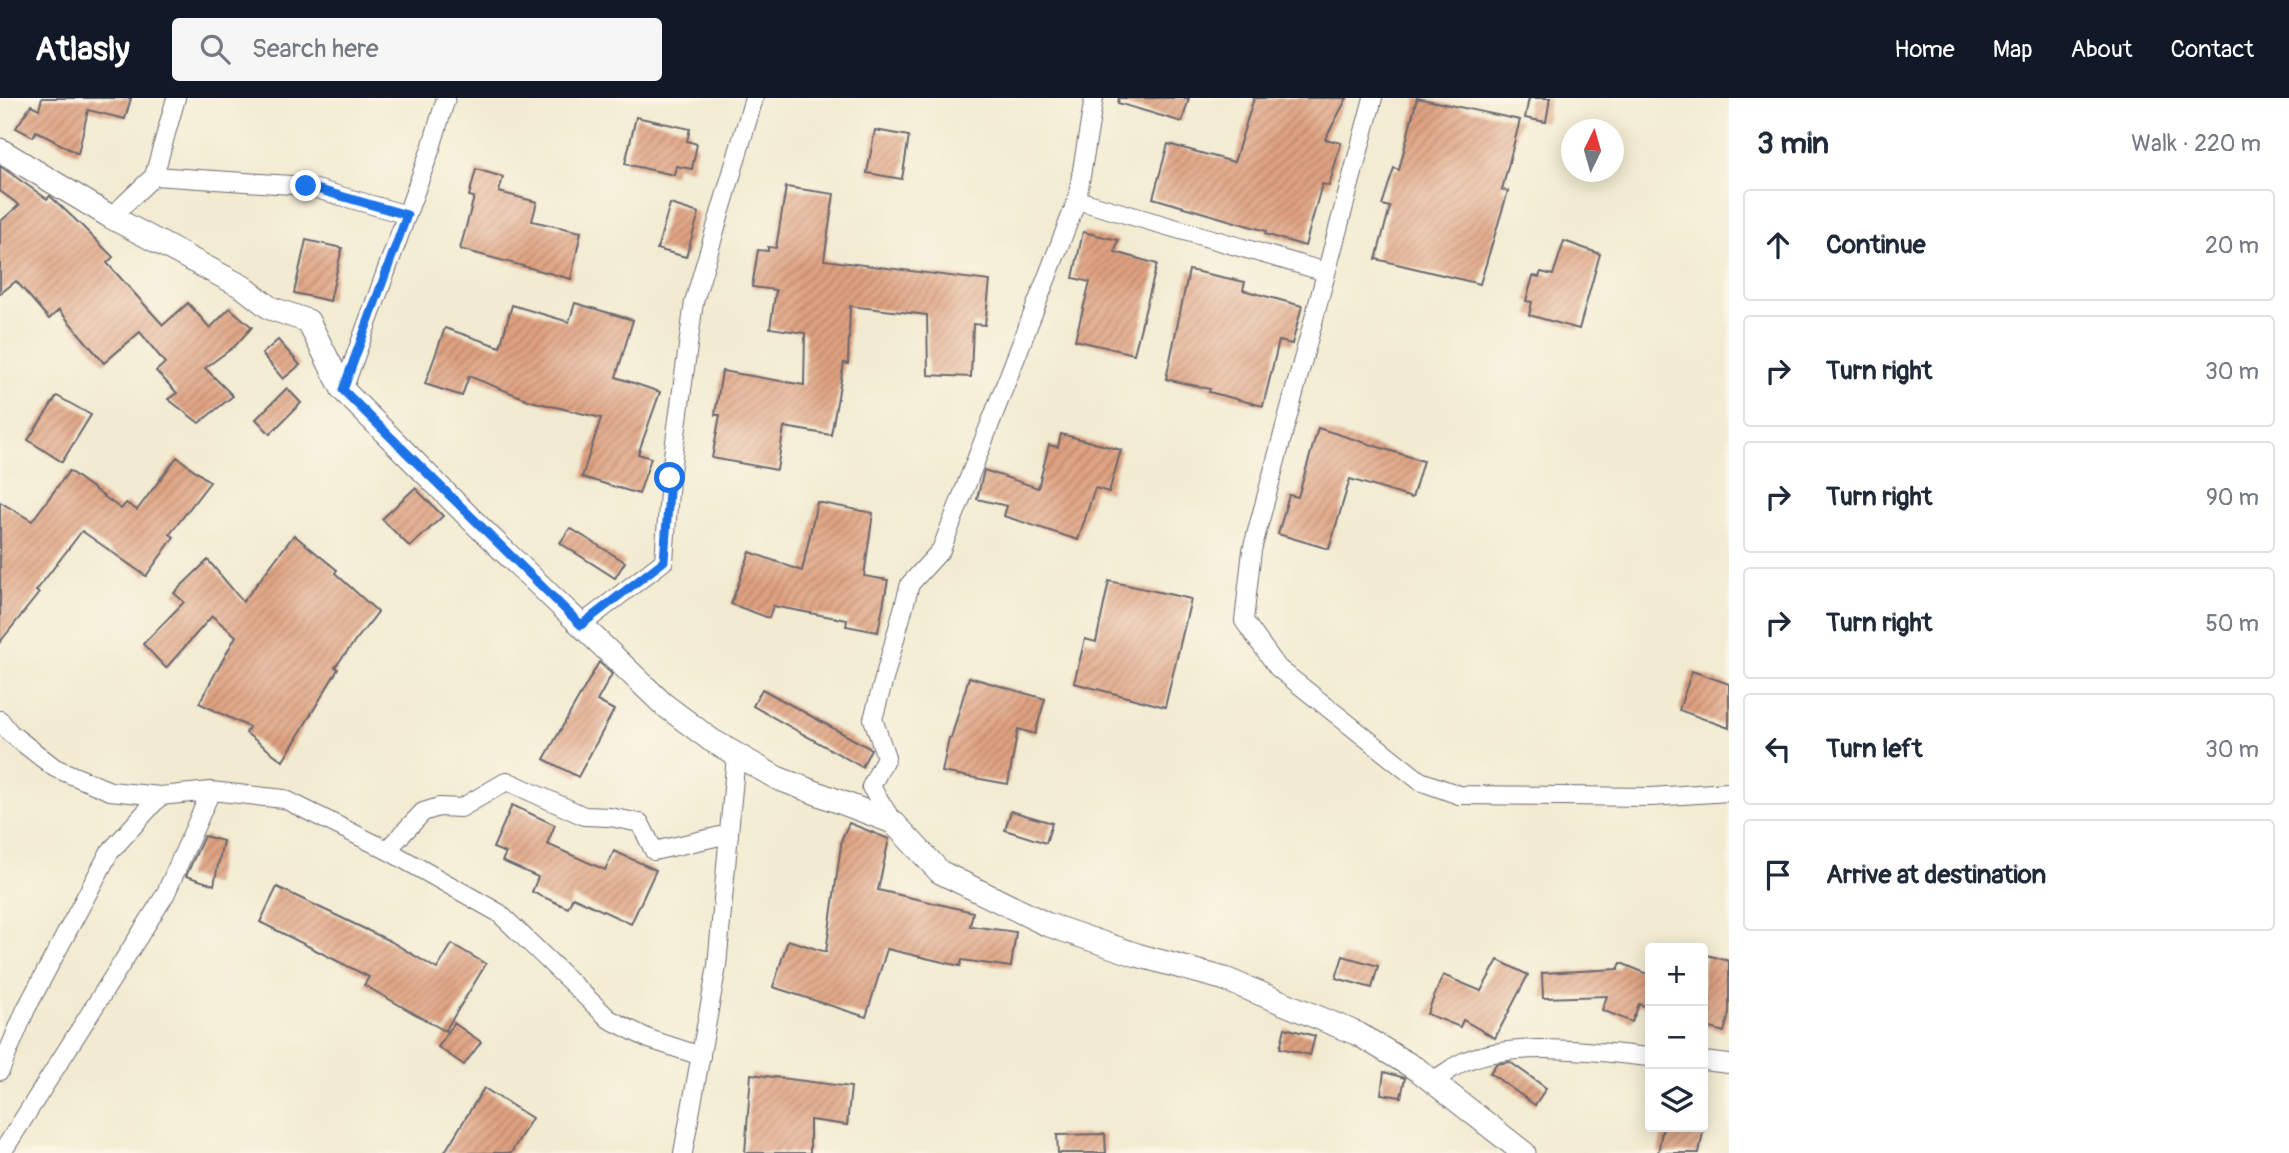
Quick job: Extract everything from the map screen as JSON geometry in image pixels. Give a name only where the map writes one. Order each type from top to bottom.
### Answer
[{"type":"street","points":[[111,217],[153,176],[176,98]]},
{"type":"street","points":[[343,390],[407,215],[446,98]]},
{"type":"street","points":[[581,625],[664,561],[670,478],[694,302],[754,98]]},
{"type":"street","points":[[1094,98],[1077,200],[941,550],[910,584],[873,719],[886,757],[871,787],[893,822],[940,872],[1046,924],[1137,955],[1225,979],[1295,1005],[1357,1034],[1433,1081],[1524,1153]]},
{"type":"street","points":[[1373,98],[1252,550],[1244,621],[1278,668],[1420,781],[1459,795],[1651,797],[1729,792]]},
{"type":"street","points":[[0,150],[111,217],[243,287],[270,308],[308,321],[343,390],[663,704],[711,740],[777,778],[893,822]]},
{"type":"street","points":[[153,176],[306,186],[407,215]]},
{"type":"street","points":[[1077,200],[1326,272]]},
{"type":"street","points":[[0,720],[10,733],[55,768],[110,791],[160,796],[211,791],[284,799],[387,850],[499,913],[609,1019],[649,1039],[701,1056]]},
{"type":"street","points":[[683,1153],[717,966],[736,755]]},
{"type":"street","points":[[387,850],[423,812],[439,807],[461,808],[507,781],[584,817],[610,817],[640,823],[654,851],[729,834]]},
{"type":"street","points":[[3,1151],[165,895],[211,791]]},
{"type":"street","points":[[0,1071],[26,1009],[109,853],[160,796]]},
{"type":"street","points":[[1433,1081],[1465,1061],[1500,1053],[1562,1049],[1645,1057]]},
{"type":"street","points":[[1708,1062],[1729,1064]]},
{"type":"building","points":[[42,98],[131,98],[125,119],[88,110],[78,154],[36,131],[33,137],[16,128],[31,105],[39,109]]},
{"type":"building","points":[[1119,98],[1189,98],[1182,122],[1118,103]]},
{"type":"building","points":[[1254,98],[1347,98],[1325,139],[1341,143],[1329,186],[1322,184],[1305,246],[1265,234],[1266,231],[1153,198],[1168,144],[1234,162]]},
{"type":"building","points":[[1417,98],[1520,120],[1502,190],[1508,191],[1480,284],[1376,259],[1390,207],[1382,205],[1394,168],[1399,170]]},
{"type":"building","points":[[1529,98],[1550,98],[1546,122],[1525,118]]},
{"type":"building","points":[[636,117],[690,129],[687,141],[697,144],[692,169],[676,166],[674,175],[625,164]]},
{"type":"building","points":[[875,130],[909,136],[902,179],[867,173]]},
{"type":"building","points":[[0,166],[47,199],[50,196],[81,225],[113,257],[107,263],[163,325],[188,303],[210,328],[230,308],[252,327],[235,346],[205,368],[233,396],[199,423],[168,399],[177,393],[156,371],[165,363],[140,332],[104,363],[59,310],[49,319],[16,281],[0,294],[0,222],[19,205],[0,191]]},
{"type":"building","points":[[476,169],[503,177],[499,192],[537,202],[532,221],[581,232],[571,279],[460,249],[474,197],[469,196]]},
{"type":"building","points":[[786,187],[834,194],[824,260],[990,281],[985,325],[973,324],[971,377],[928,375],[927,315],[850,306],[848,364],[844,363],[831,435],[784,427],[777,470],[712,458],[720,415],[715,415],[722,371],[804,385],[805,333],[770,328],[776,290],[752,287],[758,250],[776,248]]},
{"type":"building","points":[[670,204],[699,213],[686,257],[657,249]]},
{"type":"building","points":[[1083,232],[1118,240],[1115,252],[1157,264],[1134,354],[1075,340],[1090,282],[1073,278]]},
{"type":"building","points":[[306,240],[342,248],[330,301],[294,293]]},
{"type":"building","points":[[1564,241],[1600,254],[1579,329],[1529,315],[1532,302],[1526,301],[1533,276],[1539,277],[1541,272],[1553,275]]},
{"type":"building","points":[[1189,270],[1245,282],[1243,290],[1302,306],[1292,344],[1279,341],[1263,406],[1209,392],[1210,389],[1166,379]]},
{"type":"building","points":[[575,303],[633,320],[616,377],[660,392],[638,454],[651,458],[639,494],[582,477],[601,418],[531,401],[469,376],[462,396],[425,384],[445,328],[500,347],[512,305],[569,322]]},
{"type":"building","points":[[278,340],[300,365],[283,379],[262,354]]},
{"type":"building","points":[[287,388],[301,403],[270,434],[256,419]]},
{"type":"building","points":[[57,396],[91,415],[62,462],[28,440]]},
{"type":"building","points":[[1318,428],[1423,461],[1412,498],[1350,479],[1329,549],[1278,534],[1289,495],[1298,497]]},
{"type":"building","points":[[1061,434],[1121,450],[1109,492],[1095,488],[1078,540],[1004,516],[1007,506],[977,499],[984,470],[1038,488],[1049,445],[1058,447]]},
{"type":"building","points":[[177,457],[210,482],[170,534],[174,537],[146,576],[82,531],[36,591],[39,593],[0,642],[0,502],[32,521],[69,471],[121,509],[126,503],[137,510]]},
{"type":"building","points":[[415,488],[443,516],[410,547],[382,519]]},
{"type":"building","points":[[817,502],[873,513],[864,576],[888,580],[878,632],[846,626],[847,620],[773,606],[769,618],[731,604],[750,552],[802,571]]},
{"type":"building","points":[[570,528],[625,562],[615,578],[560,543]]},
{"type":"building","points":[[294,535],[337,570],[335,573],[378,612],[335,667],[338,669],[283,761],[246,733],[249,727],[199,703],[236,636],[212,616],[166,668],[143,644],[184,602],[174,593],[208,560],[243,602]]},
{"type":"building","points":[[1109,581],[1191,599],[1165,707],[1074,683],[1085,639],[1096,642]]},
{"type":"building","points":[[599,662],[612,674],[597,701],[614,710],[578,777],[544,759]]},
{"type":"building","points":[[1692,671],[1729,684],[1729,728],[1679,710]]},
{"type":"building","points":[[969,677],[1045,699],[1035,734],[1018,729],[1008,784],[942,772],[949,738]]},
{"type":"building","points":[[762,689],[871,749],[862,767],[753,706]]},
{"type":"building","points":[[512,805],[555,825],[547,844],[605,870],[614,851],[656,870],[631,924],[573,897],[568,908],[532,892],[538,877],[502,861],[506,853],[493,848]]},
{"type":"building","points":[[1011,811],[1052,823],[1046,843],[1005,830]]},
{"type":"building","points":[[849,823],[889,839],[878,890],[973,912],[970,926],[1016,932],[1011,967],[962,960],[960,966],[887,949],[866,1017],[773,987],[788,940],[826,952],[842,838]]},
{"type":"building","points":[[204,836],[223,841],[214,885],[186,876]]},
{"type":"building","points":[[277,887],[390,941],[437,969],[452,944],[486,964],[445,1031],[364,985],[369,977],[260,922]]},
{"type":"building","points":[[1708,955],[1729,961],[1729,1014],[1724,1032],[1708,1027]]},
{"type":"building","points":[[1343,956],[1378,966],[1372,988],[1336,978]]},
{"type":"building","points":[[1498,960],[1528,975],[1495,1038],[1463,1020],[1460,1027],[1427,1014],[1443,975],[1481,991]]},
{"type":"building","points":[[1621,963],[1645,973],[1645,1006],[1639,1004],[1632,1022],[1602,1010],[1607,996],[1543,998],[1542,973],[1618,969]]},
{"type":"building","points":[[454,1023],[481,1042],[464,1065],[438,1047]]},
{"type":"building","points":[[1285,1028],[1315,1036],[1310,1055],[1280,1048]]},
{"type":"building","points":[[1510,1062],[1546,1088],[1535,1105],[1490,1073],[1496,1064]]},
{"type":"building","points":[[1384,1072],[1405,1078],[1401,1097],[1381,1094]]},
{"type":"building","points":[[751,1074],[851,1087],[847,1125],[810,1120],[810,1153],[745,1153]]},
{"type":"building","points":[[484,1088],[532,1118],[511,1153],[444,1153]]},
{"type":"building","points":[[1662,1132],[1703,1132],[1699,1153],[1658,1153]]},
{"type":"building","points":[[1105,1134],[1106,1153],[1058,1153],[1057,1135]]},
{"type":"route","points":[[306,186],[370,207],[407,215],[343,390],[473,522],[581,625],[664,561],[670,478]]}]
